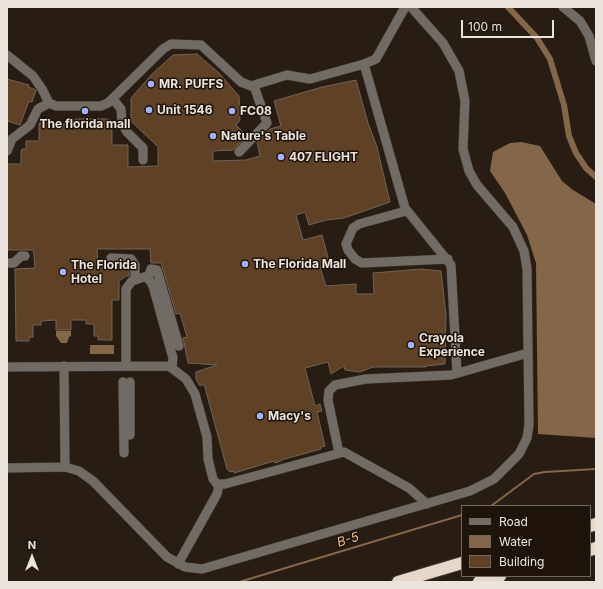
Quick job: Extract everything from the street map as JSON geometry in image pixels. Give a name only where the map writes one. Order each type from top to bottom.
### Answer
[{"type":"highway","points":[[398,582],[461,563]]},
{"type":"highway","points":[[479,582],[496,577]]},
{"type":"lane","points":[[9,59],[37,80],[49,103],[56,106],[102,106],[113,99],[163,49],[171,44],[202,45],[241,82],[254,86],[284,76],[310,79],[364,64],[376,59],[405,7]]},
{"type":"lane","points":[[7,468],[65,467],[76,470],[88,477],[164,555],[178,564],[194,569],[211,567],[470,491],[485,485],[498,476],[521,451],[528,430],[527,269],[523,247],[513,227],[477,185],[469,171],[462,145],[465,101],[459,71],[443,43],[411,7]]},
{"type":"lane","points":[[564,7],[580,21],[589,36],[596,59]]},
{"type":"lane","points":[[364,64],[406,211],[448,259],[452,268],[457,373]]},
{"type":"lane","points":[[239,152],[268,123],[254,86]]},
{"type":"lane","points":[[113,99],[121,109],[122,124],[127,132],[143,148],[143,160]]},
{"type":"lane","points":[[7,151],[12,139],[30,125],[38,109],[49,103]]},
{"type":"lane","points":[[406,211],[359,224],[353,228],[346,244],[348,250],[355,259],[362,263],[448,259]]},
{"type":"lane","points":[[7,263],[14,263],[21,256],[25,256]]},
{"type":"lane","points":[[111,258],[131,259],[134,265],[135,280]]},
{"type":"lane","points":[[126,366],[126,292],[128,285],[135,280],[148,278],[160,297],[170,332],[173,358],[172,367]]},
{"type":"lane","points":[[170,332],[179,346]]},
{"type":"lane","points":[[339,453],[328,404],[328,394],[332,387],[362,379],[457,373],[528,353]]},
{"type":"lane","points":[[7,367],[162,365],[172,367],[186,379],[194,390],[207,437],[209,464],[214,482],[219,485],[339,453],[346,453],[410,488],[427,504]]},
{"type":"lane","points":[[64,366],[65,467]]},
{"type":"lane","points":[[124,454],[127,436],[126,382]]},
{"type":"lane","points":[[178,564],[217,494],[219,485]]},
{"type":"water","points":[[521,142],[540,146],[562,181],[573,190],[596,204],[596,438],[538,434],[536,263],[527,235],[505,193],[490,171],[493,152],[510,143]]},
{"type":"water","points":[[56,331],[71,331],[71,336],[69,337],[67,343],[61,343],[56,336]]},
{"type":"water","points":[[90,345],[114,345],[114,354],[90,354]]},
{"type":"building","name":"The Florida Mall","points":[[197,54],[219,73],[239,96],[240,120],[236,125],[247,136],[233,150],[213,151],[213,161],[246,160],[260,156],[257,142],[270,129],[281,126],[274,101],[322,87],[356,80],[368,123],[377,147],[390,202],[344,218],[326,220],[309,225],[305,212],[296,215],[303,240],[322,235],[330,265],[320,267],[326,286],[356,284],[356,294],[374,294],[373,273],[421,269],[441,271],[446,315],[445,364],[426,367],[373,367],[360,372],[345,370],[344,366],[331,374],[328,362],[305,368],[315,406],[320,404],[322,411],[317,412],[325,446],[321,447],[321,449],[275,463],[274,461],[234,473],[234,471],[230,472],[227,469],[204,384],[200,386],[196,379],[196,372],[217,365],[188,363],[183,338],[187,337],[180,313],[176,314],[161,263],[151,263],[150,249],[97,249],[98,263],[128,265],[129,267],[129,276],[126,276],[119,281],[119,300],[112,300],[112,340],[98,340],[98,336],[94,336],[94,324],[86,324],[86,320],[71,320],[71,330],[56,330],[56,320],[41,321],[41,325],[33,325],[33,337],[29,337],[29,341],[16,341],[15,269],[35,268],[33,250],[7,250],[7,164],[21,164],[21,151],[22,149],[26,149],[26,141],[39,141],[39,123],[66,124],[74,133],[75,119],[109,119],[109,122],[112,122],[112,145],[128,145],[128,167],[158,166],[158,147],[131,121],[131,98],[153,73],[173,55]]},
{"type":"building","name":"The Florida Mall","points":[[7,79],[29,85],[28,87],[36,90],[32,102],[29,101],[20,125],[7,121]]},
{"type":"waterway","points":[[508,7],[537,38],[550,59],[564,105],[569,136],[576,153],[586,168],[596,177]]},
{"type":"waterway","name":"B-5","points":[[492,505],[534,474],[596,469]]},
{"type":"waterway","name":"B-5","points":[[239,582],[461,515]]},
{"type":"place","name":"MR. PUFFS","points":[[151,84]]},
{"type":"place","name":"Unit 1546","points":[[149,110]]},
{"type":"place","name":"The florida mall","points":[[85,111]]},
{"type":"place","name":"FC08","points":[[232,111]]},
{"type":"place","name":"Nature's Table","points":[[213,136]]},
{"type":"place","name":"407 FLIGHT","points":[[281,157]]},
{"type":"place","name":"The Florida Mall","points":[[245,264]]},
{"type":"place","name":"The Florida Hotel","points":[[63,272]]},
{"type":"place","name":"Crayola Experience","points":[[411,345]]},
{"type":"place","name":"Macy's","points":[[260,416]]}]
